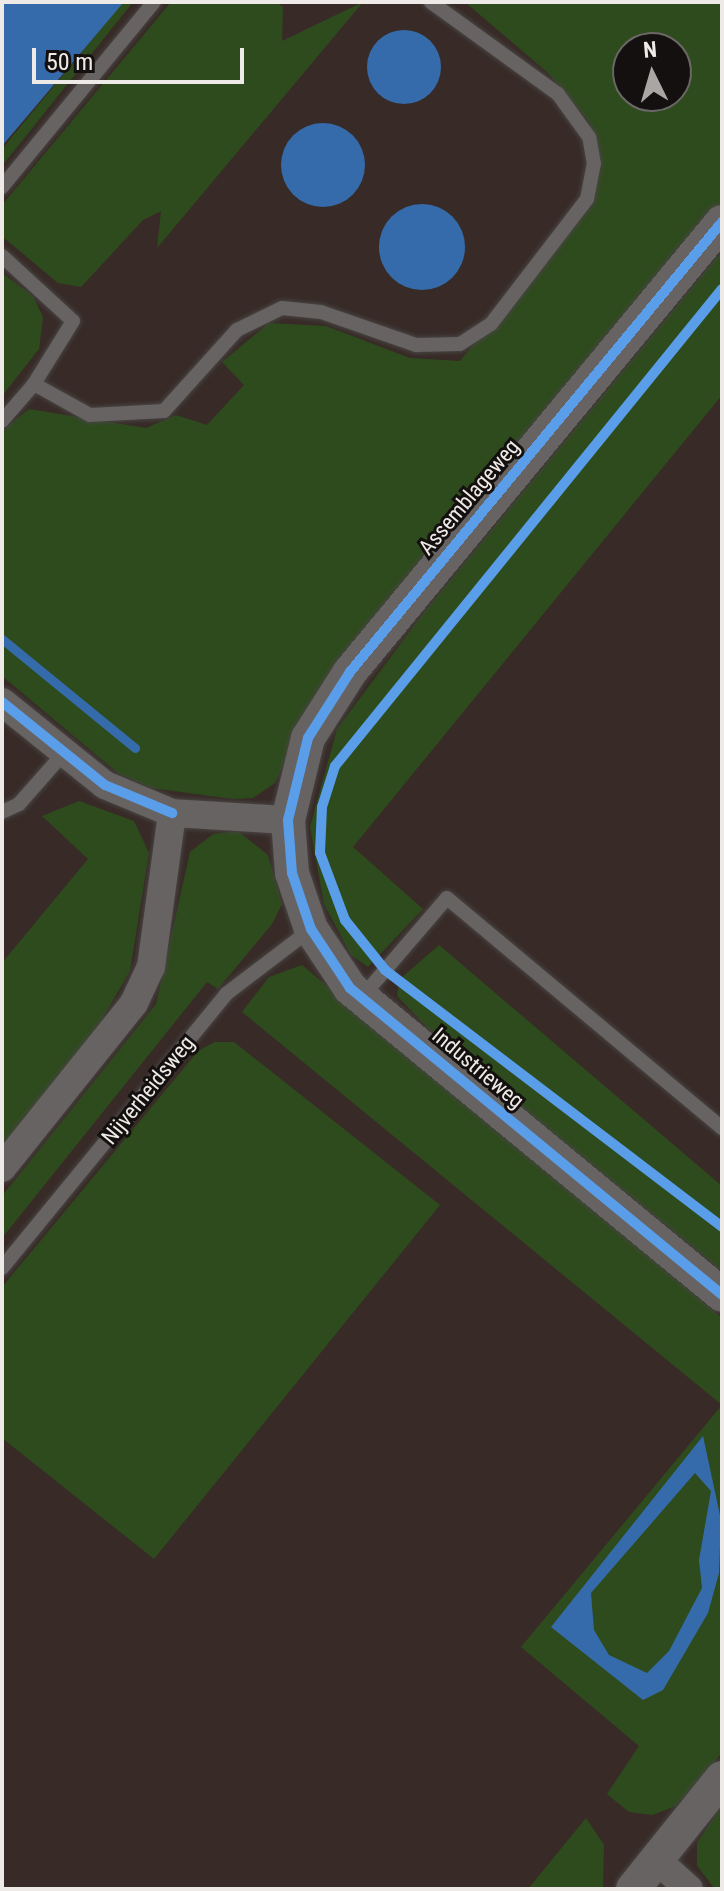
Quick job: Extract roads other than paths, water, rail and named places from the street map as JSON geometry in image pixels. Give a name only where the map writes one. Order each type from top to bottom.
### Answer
[{"type":"street","name":"Assemblageweg","points":[[288,820],[308,738],[350,672],[722,222]]},
{"type":"street","points":[[2,702],[105,785],[172,813],[288,820]]},
{"type":"street","points":[[2,1168],[134,1003],[151,967],[172,813]]},
{"type":"street","name":"Industrieweg","points":[[288,820],[292,873],[311,929],[362,997],[722,1295]]},
{"type":"street","points":[[633,1889],[722,1778]]},
{"type":"street","points":[[657,1860],[689,1889]]},
{"type":"lane","points":[[2,187],[154,2]]},
{"type":"lane","points":[[34,384],[90,415],[126,417],[164,411],[237,330],[282,308],[321,312],[416,345],[460,344],[491,324],[587,199],[594,164],[589,137],[558,94],[431,2]]},
{"type":"lane","points":[[2,256],[73,321],[34,384],[2,421]]},
{"type":"lane","points":[[2,812],[19,804],[64,753]]},
{"type":"lane","points":[[362,997],[447,898],[722,1128]]},
{"type":"lane","name":"Nijverheidsweg","points":[[2,1268],[226,994],[311,929]]},
{"type":"water","points":[[2,2],[123,3],[2,146]]},
{"type":"water","points":[[404,30],[418,33],[430,41],[438,53],[441,67],[438,81],[430,93],[418,101],[404,104],[390,101],[378,93],[370,81],[367,67],[370,53],[378,41],[390,33]]},
{"type":"water","points":[[315,123],[331,123],[347,130],[358,141],[365,165],[362,181],[353,195],[331,207],[315,207],[299,200],[288,189],[281,173],[281,157],[288,141],[299,130]]},
{"type":"water","points":[[422,204],[438,208],[452,217],[461,231],[465,247],[461,263],[452,277],[438,286],[422,290],[406,286],[392,277],[383,263],[379,247],[383,231],[392,217],[406,208]]},
{"type":"water","points":[[703,1436],[721,1520],[719,1573],[708,1613],[663,1690],[643,1700],[551,1627]],"holes":[[[695,1473],[711,1491],[699,1560],[702,1588],[669,1651],[647,1673],[609,1655],[594,1630],[591,1593]]]},
{"type":"waterway","points":[[2,639],[135,748]]}]
